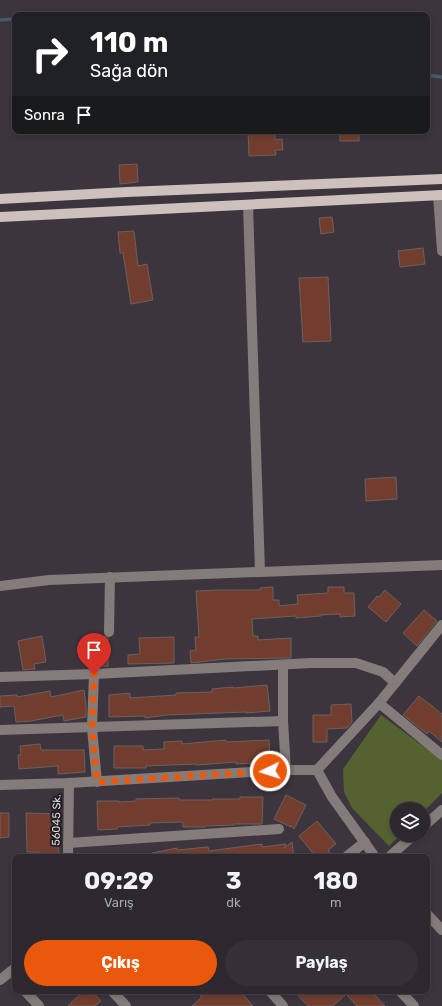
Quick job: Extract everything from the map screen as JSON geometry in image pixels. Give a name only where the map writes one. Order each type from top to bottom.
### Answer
[{"type":"main road","points":[[0,199],[442,179]]},
{"type":"main road","points":[[0,217],[440,195]]},
{"type":"street","points":[[440,195],[442,251]]},
{"type":"street","points":[[248,205],[260,572]]},
{"type":"street","points":[[0,586],[49,580],[110,577],[442,565]]},
{"type":"street","points":[[109,632],[110,577]]},
{"type":"street","points":[[0,784],[97,782],[286,770],[316,770],[379,703],[442,625]]},
{"type":"street","points":[[0,676],[94,674],[356,663],[382,672],[395,683]]},
{"type":"street","points":[[283,665],[283,720],[286,770]]},
{"type":"street","points":[[94,674],[92,728],[97,782]]},
{"type":"street","points":[[379,703],[442,755]]},
{"type":"street","points":[[0,730],[92,728],[283,720]]},
{"type":"street","points":[[316,770],[332,797],[373,854]]},
{"type":"street","name":"56045 Sk.","points":[[68,854],[69,783]]},
{"type":"street","points":[[430,821],[442,810]]},
{"type":"street","points":[[68,843],[279,829]]},
{"type":"street","points":[[350,854],[365,842]]},
{"type":"street","points":[[393,854],[406,842]]},
{"type":"street","points":[[430,917],[442,930]]},
{"type":"street","points":[[0,980],[12,974]]},
{"type":"street","points":[[28,994],[39,1006]]},
{"type":"street","points":[[115,994],[126,1006]]},
{"type":"street","points":[[272,994],[282,1006]]},
{"type":"street","points":[[403,994],[414,1006]]},
{"type":"green space","points":[[381,715],[442,760],[442,793],[430,805],[430,802],[390,802],[390,842],[393,842],[389,846],[352,808],[344,792],[343,769]]},
{"type":"building","points":[[248,134],[275,134],[275,140],[282,139],[283,150],[275,150],[276,155],[249,156]]},
{"type":"building","points":[[340,134],[359,134],[359,141],[340,141]]},
{"type":"building","points":[[137,164],[138,182],[120,184],[119,165]]},
{"type":"building","points":[[332,217],[334,232],[321,234],[319,218]]},
{"type":"building","points":[[134,231],[138,266],[147,264],[153,300],[131,304],[123,253],[120,253],[118,232]]},
{"type":"building","points":[[423,248],[425,264],[400,267],[398,251]]},
{"type":"building","points":[[328,277],[331,341],[303,342],[299,278]]},
{"type":"building","points":[[396,477],[397,499],[366,501],[365,479]]},
{"type":"building","points":[[273,587],[273,600],[279,600],[279,606],[298,604],[297,595],[328,593],[328,587],[344,587],[344,593],[354,593],[355,616],[340,617],[340,614],[296,618],[296,616],[252,619],[253,636],[258,636],[258,640],[291,638],[291,658],[225,659],[191,663],[190,651],[196,650],[195,637],[199,637],[196,591],[260,590],[260,588]]},
{"type":"building","points":[[385,590],[401,604],[386,622],[368,607],[377,596],[379,597]]},
{"type":"building","points":[[424,610],[437,621],[417,646],[403,633]]},
{"type":"building","points":[[42,636],[46,662],[34,664],[35,669],[23,670],[18,641]]},
{"type":"building","points":[[88,636],[104,636],[108,638],[108,666],[88,666]]},
{"type":"building","points":[[174,637],[174,663],[128,664],[128,655],[140,654],[139,638]]},
{"type":"building","points":[[267,685],[270,711],[166,715],[145,718],[145,716],[109,717],[109,695],[130,693],[130,698],[176,695],[176,693],[212,692],[212,689]]},
{"type":"building","points":[[84,690],[86,717],[64,721],[63,715],[31,721],[16,722],[14,706],[0,707],[0,696],[17,695],[17,697],[50,691],[51,697]]},
{"type":"building","points":[[419,696],[442,714],[442,742],[429,731],[427,734],[403,715]]},
{"type":"building","points":[[351,704],[352,722],[347,728],[327,729],[327,742],[313,742],[313,715],[331,715],[331,705]]},
{"type":"building","points":[[226,740],[226,742],[269,740],[270,762],[236,764],[236,762],[196,765],[146,766],[146,768],[114,768],[114,746],[143,746],[143,750],[164,749],[164,742],[182,741],[182,744]]},
{"type":"building","points":[[40,744],[41,750],[84,750],[85,772],[58,774],[58,766],[19,769],[18,755],[21,755],[20,746]]},
{"type":"building","points":[[286,795],[306,805],[294,829],[290,825],[291,827],[274,819]]},
{"type":"building","points":[[240,797],[263,797],[262,824],[183,827],[183,822],[150,823],[150,825],[98,830],[97,801],[119,802],[136,801],[136,799],[179,798],[179,800],[212,800],[240,799]]},
{"type":"building","points":[[0,813],[9,813],[9,837],[0,838]]},
{"type":"building","points":[[26,813],[59,814],[59,824],[57,824],[59,854],[39,854],[39,852],[27,852]]},
{"type":"building","points":[[317,821],[336,844],[328,850],[330,852],[328,854],[314,854],[299,836]]},
{"type":"building","points":[[292,842],[294,854],[152,854],[177,848],[177,850],[208,847],[209,851],[262,844],[262,847],[286,844],[284,848]]},
{"type":"building","points":[[81,994],[95,994],[101,1001],[95,1006],[68,1006]]},
{"type":"building","points":[[243,994],[253,1006],[192,1006],[202,997],[200,995]]},
{"type":"building","points":[[297,994],[346,994],[333,1006],[308,1006]]},
{"type":"building","points":[[346,994],[374,994],[385,1006],[357,1006]]},
{"type":"waterway","points":[[0,20],[12,19]]},
{"type":"waterway","points":[[430,75],[442,77]]},
{"type":"route","points":[[94,674],[92,728],[97,782],[270,771]]}]
